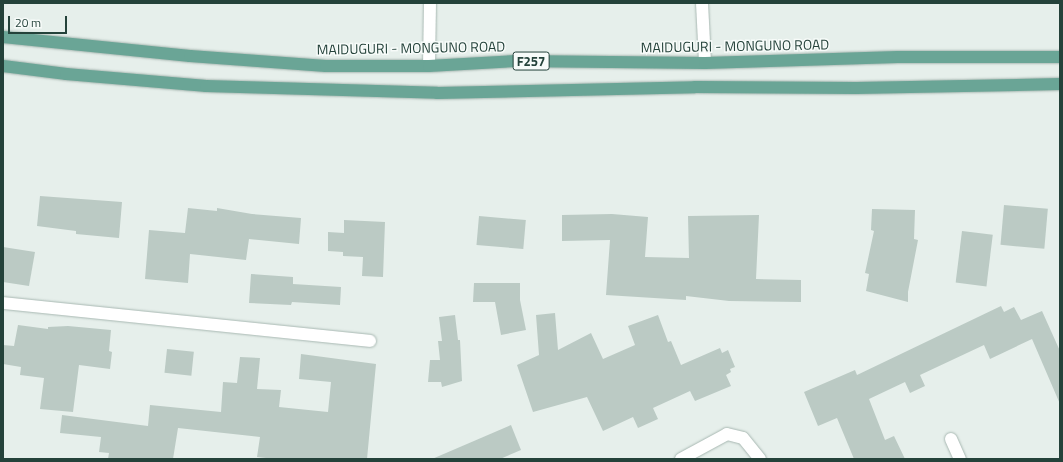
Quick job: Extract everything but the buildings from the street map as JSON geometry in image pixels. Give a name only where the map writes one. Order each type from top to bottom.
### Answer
[{"type":"main road","name":"MAIDUGURI - MONGUNO ROAD","points":[[3,37],[190,56],[326,66],[429,66],[516,61],[705,63],[898,57],[1060,56]]},
{"type":"main road","name":"F257","points":[[3,66],[66,74],[206,86],[437,93],[694,87],[856,88],[1060,84]]},
{"type":"street","points":[[429,66],[430,3]]},
{"type":"street","points":[[702,3],[705,63]]},
{"type":"street","points":[[3,303],[370,341]]},
{"type":"street","points":[[681,459],[727,434],[743,438],[760,459]]},
{"type":"street","points":[[951,439],[960,459]]}]
